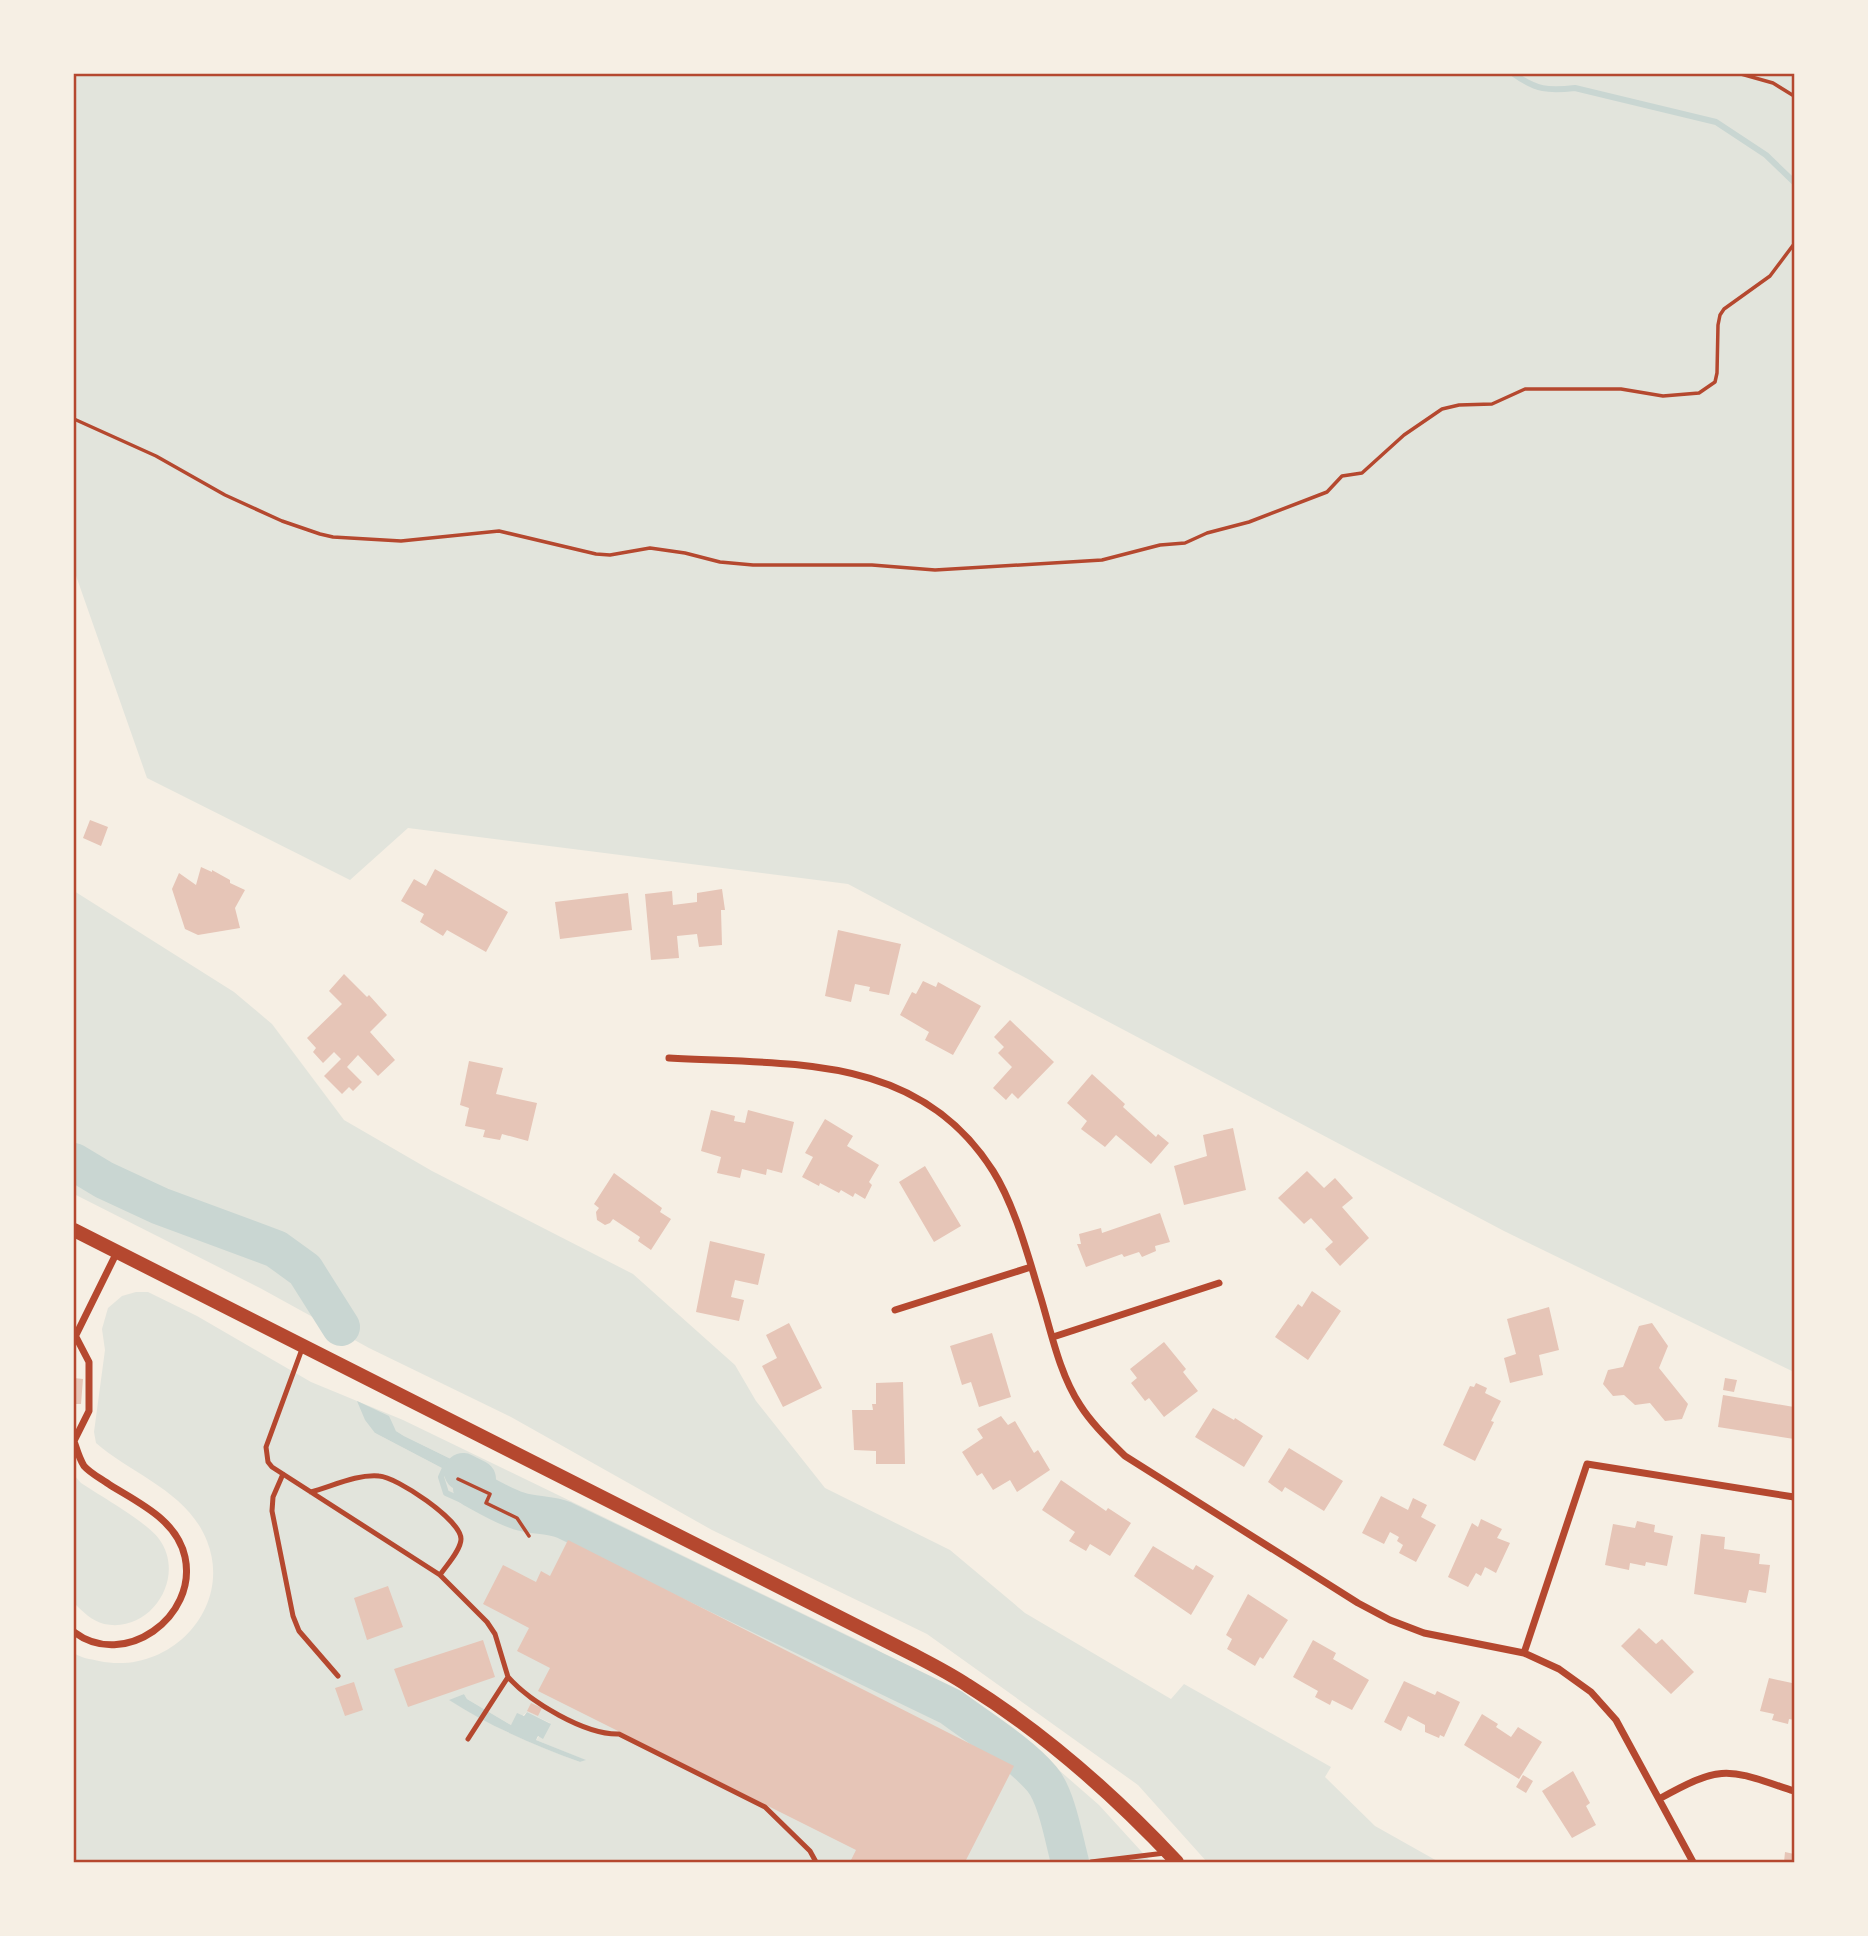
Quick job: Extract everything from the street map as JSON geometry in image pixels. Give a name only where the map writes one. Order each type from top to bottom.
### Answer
[{"type":"main road","points":[[74,1230],[967,1684],[1042,1738],[1129,1813],[1173,1858]]},
{"type":"street","points":[[669,1058],[829,1067],[871,1077],[911,1094],[944,1116],[972,1142],[995,1173],[1031,1267],[1064,1372],[1079,1404],[1100,1432],[1125,1456],[1358,1603],[1390,1620],[1424,1633],[1524,1653],[1559,1669],[1591,1692],[1616,1720],[1693,1863]]},
{"type":"street","points":[[74,1632],[95,1643],[110,1646],[142,1640],[164,1623],[181,1595],[186,1579],[185,1555],[171,1528],[151,1510],[87,1468],[74,1441],[89,1411],[89,1362],[75,1338],[117,1251]]},
{"type":"street","points":[[895,1310],[1031,1267]]},
{"type":"street","points":[[1053,1337],[1219,1283]]},
{"type":"street","points":[[1524,1653],[1587,1464],[1794,1497]]},
{"type":"street","points":[[1659,1799],[1706,1774],[1725,1771],[1740,1773],[1794,1791]]},
{"type":"lane","points":[[304,1346],[266,1447],[268,1462],[440,1575],[487,1622],[495,1634],[508,1677],[534,1700],[597,1731],[619,1734],[765,1807],[810,1851],[816,1863]]},
{"type":"lane","points":[[283,1474],[273,1497],[272,1511],[293,1616],[299,1631],[338,1676]]},
{"type":"lane","points":[[311,1492],[364,1476],[381,1475],[398,1480],[455,1524],[461,1534],[461,1543],[440,1575]]},
{"type":"lane","points":[[468,1739],[508,1677]]},
{"type":"lane","points":[[1091,1862],[1173,1858]]},
{"type":"path","points":[[1741,74],[1773,83],[1794,96]]},
{"type":"path","points":[[74,419],[156,456],[225,495],[270,516],[333,537],[401,541],[499,531],[596,554],[610,555],[650,548],[720,562],[753,565],[872,565],[935,570],[1102,560],[1160,545],[1190,542],[1207,533],[1249,522],[1320,495],[1331,489],[1342,476],[1362,473],[1404,435],[1442,409],[1492,404],[1525,389],[1620,389],[1663,396],[1699,393],[1715,382],[1718,325],[1724,309],[1770,276],[1794,244]]},
{"type":"path","points":[[459,1480],[490,1494],[486,1503],[517,1518],[529,1536]]},
{"type":"shaded area","points":[[74,74],[1794,74],[1794,1372],[1504,1231],[848,884],[408,828],[350,880],[147,778],[74,570]]},
{"type":"shaded area","points":[[74,891],[234,992],[272,1024],[344,1120],[432,1171],[633,1274],[735,1365],[756,1401],[825,1488],[950,1550],[1025,1613],[1171,1699],[1184,1684],[1331,1767],[1325,1777],[1375,1826],[1439,1862],[1207,1862],[1138,1785],[927,1634],[712,1530],[511,1417],[369,1348],[260,1288],[74,1194]]},
{"type":"shaded area","points":[[148,1292],[197,1316],[311,1382],[403,1420],[874,1648],[1029,1744],[1099,1805],[1151,1862],[74,1862],[74,1653],[99,1661],[125,1663],[149,1658],[171,1648],[189,1632],[203,1613],[211,1591],[213,1566],[207,1541],[198,1524],[173,1497],[96,1443],[94,1432],[105,1350],[102,1329],[108,1308],[122,1296]],"holes":[[[388,1416],[396,1431],[404,1436],[502,1484],[491,1508],[482,1498],[456,1485],[459,1477],[375,1433]],[[464,1694],[467,1699],[511,1725],[527,1712],[550,1723],[536,1740],[585,1760],[580,1762],[529,1742],[481,1719],[450,1700]]]},
{"type":"shaded area","points":[[357,1401],[389,1416],[396,1431],[404,1436],[502,1484],[490,1508],[480,1503],[482,1498],[456,1485],[459,1477],[375,1433],[365,1420]]},
{"type":"shaded area","points":[[74,1475],[81,1483],[145,1525],[159,1539],[167,1554],[169,1570],[160,1600],[149,1612],[136,1620],[121,1625],[100,1623],[74,1603]]},
{"type":"shaded area","points":[[464,1694],[467,1699],[511,1725],[517,1713],[524,1716],[527,1712],[551,1724],[543,1739],[538,1736],[536,1740],[586,1760],[580,1762],[529,1742],[449,1700]]},
{"type":"building","points":[[90,820],[108,827],[101,846],[83,838]]},
{"type":"building","points":[[201,867],[212,870],[245,890],[235,908],[240,928],[198,935],[185,929],[172,889],[179,873],[196,885]]},
{"type":"building","points":[[435,869],[508,912],[486,952],[447,930],[443,936],[420,922],[424,914],[401,901],[414,879],[426,886]]},
{"type":"building","points":[[722,889],[725,910],[721,910],[722,945],[699,947],[697,934],[677,936],[679,958],[651,960],[645,894],[672,891],[673,905],[697,902],[697,893]]},
{"type":"building","points":[[628,893],[632,930],[560,939],[555,902]]},
{"type":"building","points":[[838,930],[901,944],[889,995],[869,991],[870,987],[855,984],[851,1002],[825,996]]},
{"type":"building","points":[[344,974],[387,1015],[370,1032],[395,1060],[378,1076],[358,1055],[347,1067],[362,1082],[353,1091],[349,1087],[342,1094],[324,1076],[341,1059],[334,1052],[323,1063],[313,1052],[316,1048],[307,1038],[342,1004],[329,991]]},
{"type":"building","points":[[923,981],[936,987],[938,982],[981,1006],[953,1055],[925,1040],[929,1032],[900,1015],[912,992],[916,994]]},
{"type":"building","points":[[1010,1020],[1054,1062],[1018,1099],[1012,1093],[1006,1100],[993,1088],[1012,1067],[998,1053],[1004,1047],[994,1037]]},
{"type":"building","points":[[469,1061],[503,1068],[496,1094],[537,1103],[528,1141],[502,1134],[500,1140],[483,1137],[485,1130],[465,1126],[469,1108],[460,1105]]},
{"type":"building","points":[[1092,1074],[1156,1137],[1158,1134],[1169,1143],[1151,1164],[1116,1135],[1105,1147],[1081,1129],[1087,1121],[1067,1103]]},
{"type":"building","points":[[711,1110],[735,1116],[734,1121],[745,1123],[748,1110],[794,1122],[782,1173],[767,1169],[766,1175],[742,1169],[740,1178],[717,1173],[721,1157],[701,1151]]},
{"type":"building","points":[[825,1119],[853,1136],[847,1146],[879,1165],[869,1182],[872,1185],[865,1199],[855,1193],[853,1197],[841,1190],[839,1193],[802,1177],[813,1157],[805,1153]]},
{"type":"building","points":[[1233,1128],[1246,1190],[1184,1205],[1174,1166],[1207,1156],[1203,1135]]},
{"type":"building","points":[[925,1166],[961,1226],[934,1242],[899,1182]]},
{"type":"building","points":[[1307,1171],[1324,1188],[1335,1178],[1353,1198],[1342,1207],[1369,1238],[1340,1266],[1325,1249],[1333,1242],[1311,1218],[1304,1224],[1278,1198]]},
{"type":"building","points":[[614,1173],[662,1208],[660,1212],[671,1219],[651,1250],[638,1241],[640,1237],[613,1219],[605,1225],[597,1220],[596,1212],[599,1208],[594,1204]]},
{"type":"building","points":[[1160,1213],[1170,1242],[1155,1246],[1156,1251],[1142,1257],[1139,1252],[1124,1257],[1122,1254],[1086,1267],[1077,1244],[1081,1244],[1079,1234],[1101,1228],[1102,1233]]},
{"type":"building","points":[[710,1241],[765,1254],[758,1285],[735,1280],[731,1297],[744,1300],[739,1321],[696,1312]]},
{"type":"building","points":[[1312,1291],[1341,1311],[1308,1360],[1275,1337],[1298,1304],[1302,1307]]},
{"type":"building","points":[[1549,1307],[1559,1350],[1539,1355],[1543,1375],[1510,1383],[1504,1358],[1516,1354],[1507,1319]]},
{"type":"building","points":[[789,1323],[822,1388],[783,1407],[762,1366],[777,1358],[766,1335]]},
{"type":"building","points":[[1652,1323],[1668,1346],[1659,1368],[1688,1404],[1682,1419],[1665,1421],[1650,1403],[1635,1405],[1624,1395],[1613,1396],[1603,1384],[1608,1370],[1623,1367],[1639,1326]]},
{"type":"building","points":[[992,1333],[1011,1397],[979,1407],[971,1382],[962,1385],[950,1346]]},
{"type":"building","points":[[1164,1342],[1186,1369],[1183,1372],[1198,1391],[1164,1417],[1149,1398],[1145,1401],[1131,1383],[1137,1378],[1130,1369]]},
{"type":"building","points":[[74,1378],[83,1379],[81,1404],[74,1404]]},
{"type":"building","points":[[1725,1378],[1737,1380],[1734,1392],[1723,1390]]},
{"type":"building","points":[[903,1382],[905,1464],[876,1464],[876,1451],[854,1450],[852,1410],[873,1410],[872,1404],[876,1404],[876,1383]]},
{"type":"building","points":[[1476,1383],[1487,1388],[1485,1393],[1501,1401],[1475,1461],[1443,1445],[1470,1386],[1474,1387]]},
{"type":"building","points":[[1723,1395],[1794,1407],[1794,1439],[1718,1427]]},
{"type":"building","points":[[1213,1408],[1263,1436],[1244,1467],[1195,1437]]},
{"type":"building","points":[[1001,1416],[1008,1425],[1015,1421],[1034,1453],[1038,1450],[1050,1470],[1017,1492],[1010,1480],[993,1490],[982,1473],[977,1476],[962,1452],[983,1438],[977,1429]]},
{"type":"building","points":[[1289,1448],[1343,1481],[1324,1511],[1285,1487],[1282,1492],[1268,1482]]},
{"type":"building","points":[[1061,1480],[1106,1511],[1108,1508],[1131,1523],[1110,1556],[1090,1544],[1086,1551],[1069,1541],[1075,1532],[1042,1510]]},
{"type":"building","points":[[1381,1496],[1408,1510],[1413,1498],[1427,1505],[1421,1517],[1436,1525],[1416,1562],[1399,1553],[1403,1545],[1397,1541],[1399,1537],[1390,1532],[1384,1544],[1362,1533]]},
{"type":"building","points":[[1481,1519],[1502,1529],[1497,1538],[1510,1543],[1496,1573],[1485,1567],[1481,1576],[1476,1573],[1468,1587],[1448,1577],[1472,1523],[1478,1527]]},
{"type":"building","points":[[1637,1521],[1655,1525],[1654,1532],[1673,1536],[1667,1566],[1646,1562],[1645,1566],[1630,1563],[1629,1570],[1605,1565],[1613,1524],[1635,1528]]},
{"type":"building","points":[[1701,1534],[1725,1537],[1724,1549],[1760,1554],[1759,1564],[1770,1565],[1766,1593],[1749,1590],[1746,1603],[1694,1594]]},
{"type":"building","points":[[568,1540],[1014,1766],[965,1862],[851,1860],[856,1850],[538,1691],[550,1668],[517,1651],[529,1628],[483,1604],[503,1565],[536,1582],[541,1571],[550,1576]]},
{"type":"building","points":[[1153,1546],[1193,1570],[1196,1565],[1214,1576],[1191,1615],[1134,1576]]},
{"type":"building","points":[[388,1586],[403,1627],[367,1640],[354,1598]]},
{"type":"building","points":[[1248,1594],[1288,1620],[1263,1659],[1260,1657],[1255,1666],[1227,1649],[1232,1639],[1226,1635]]},
{"type":"building","points":[[1639,1628],[1656,1644],[1662,1639],[1694,1672],[1671,1694],[1621,1646]]},
{"type":"building","points":[[483,1640],[495,1677],[408,1707],[394,1669]]},
{"type":"building","points":[[1313,1640],[1336,1653],[1333,1659],[1369,1680],[1352,1710],[1332,1700],[1330,1705],[1315,1697],[1318,1691],[1293,1677]]},
{"type":"building","points":[[1769,1678],[1792,1683],[1794,1678],[1794,1720],[1789,1719],[1788,1724],[1772,1720],[1774,1714],[1760,1711]]},
{"type":"building","points":[[1404,1681],[1435,1695],[1437,1691],[1460,1702],[1444,1737],[1440,1735],[1439,1738],[1425,1732],[1425,1725],[1408,1716],[1401,1731],[1384,1722]]},
{"type":"building","points":[[354,1682],[363,1710],[345,1716],[335,1688]]},
{"type":"building","points":[[531,1703],[542,1708],[538,1716],[527,1711]]},
{"type":"building","points":[[1482,1714],[1498,1724],[1496,1727],[1511,1737],[1518,1727],[1542,1742],[1519,1779],[1464,1745]]},
{"type":"building","points":[[1573,1771],[1590,1803],[1586,1806],[1596,1825],[1572,1838],[1542,1791]]},
{"type":"building","points":[[1523,1775],[1533,1781],[1526,1793],[1516,1787]]},
{"type":"building","points":[[1785,1852],[1794,1854],[1794,1862],[1784,1862]]},
{"type":"waterway","points":[[1514,74],[1543,88],[1575,88],[1716,122],[1766,155],[1794,182]]},
{"type":"waterway","points":[[74,1162],[104,1180],[160,1206],[276,1249],[305,1270],[341,1327]]},
{"type":"waterway","points":[[446,1466],[441,1477],[446,1493],[466,1502]]},
{"type":"waterway","points":[[463,1472],[477,1479],[472,1488],[501,1504],[525,1513],[564,1520],[951,1707],[1010,1750],[1042,1779],[1056,1807],[1070,1862]]},
{"type":"waterway","points":[[494,1487],[564,1520]]},
{"type":"waterway","points":[[472,1488],[466,1502],[489,1513],[520,1511]]}]
